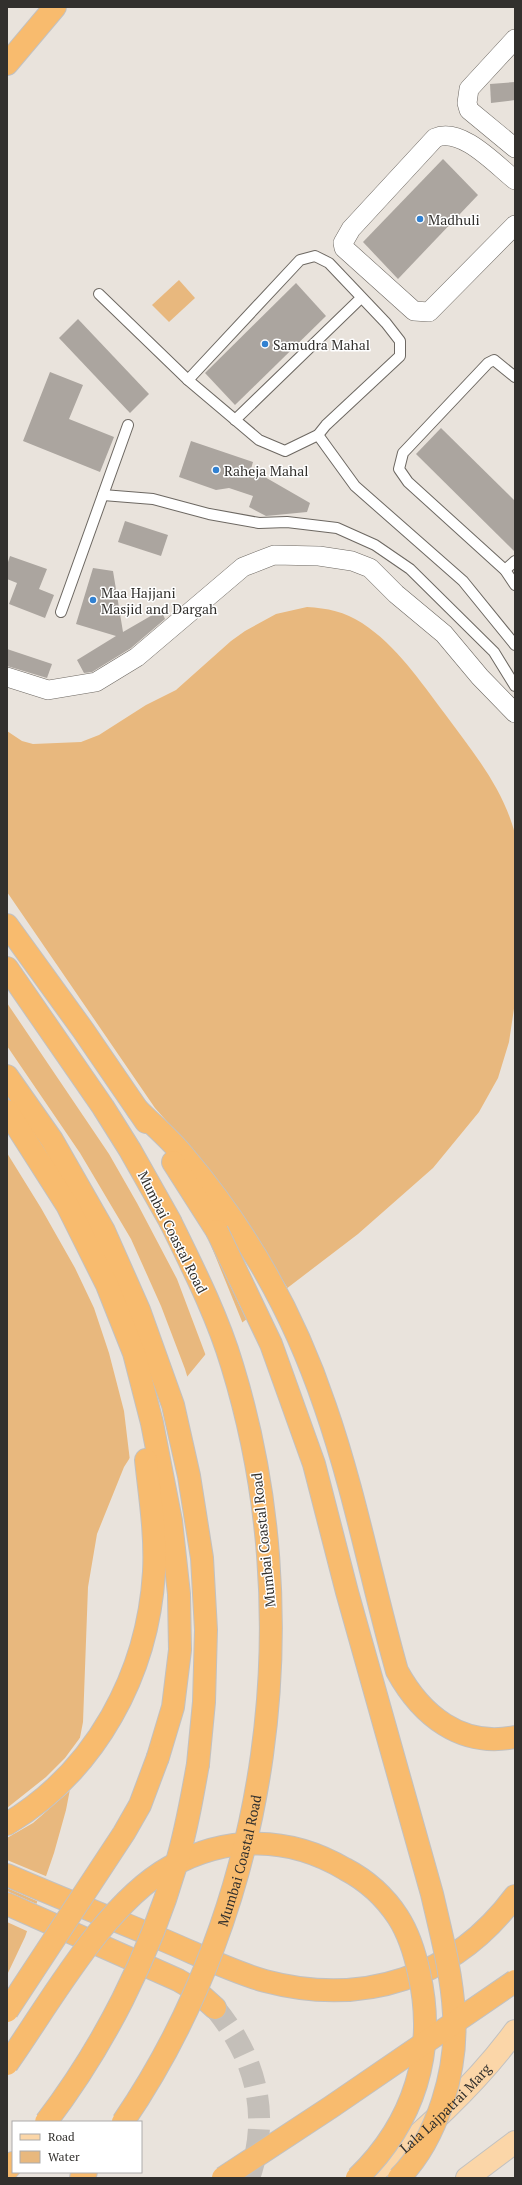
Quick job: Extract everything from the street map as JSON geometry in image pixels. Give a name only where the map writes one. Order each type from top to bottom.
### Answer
[{"type":"highway","points":[[7,64],[55,7]]},
{"type":"highway","points":[[7,925],[84,1030],[217,1231],[271,1344],[314,1464],[347,1592],[432,1894],[454,2014],[450,2071],[444,2099],[434,2125],[420,2151],[399,2178]]},
{"type":"highway","name":"Mumbai Coastal Road","points":[[7,968],[134,1156],[177,1234],[209,1302],[232,1364],[249,1429],[263,1504],[270,1578],[269,1691],[262,1752],[245,1838],[232,1889],[202,1975],[182,2021],[160,2063],[125,2121]]},
{"type":"highway","points":[[7,1076],[52,1140],[104,1231],[139,1310],[173,1405],[189,1476],[202,1558],[206,1630],[204,1702],[198,1764],[188,1820],[176,1865],[145,1948],[116,2011],[80,2074],[47,2121]]},
{"type":"highway","points":[[138,1110],[182,1153],[231,1217],[270,1278],[291,1322],[326,1406],[393,1658],[397,1671],[407,1689],[422,1707],[440,1723],[460,1732],[482,1738],[515,1737]]},
{"type":"highway","points":[[7,1111],[68,1205],[107,1285],[135,1357],[152,1423],[171,1521],[179,1594],[180,1650],[172,1707],[150,1780],[140,1805],[95,1880],[7,2011]]},
{"type":"highway","points":[[7,1824],[42,1801],[64,1781],[84,1758],[103,1732],[121,1700],[142,1643],[150,1608],[154,1571],[152,1524],[135,1357]]},
{"type":"highway","points":[[7,2064],[97,1934],[124,1903],[168,1868],[188,1858],[214,1849],[251,1843],[291,1846],[310,1851],[333,1862],[360,1878],[385,1900],[398,1917],[415,1957],[425,2008],[425,2040],[422,2065],[413,2096],[401,2122],[383,2149],[357,2178]]},
{"type":"highway","points":[[7,1875],[230,1968],[265,1980],[323,1990],[357,1990],[390,1984],[407,1979],[461,1951],[502,1914],[515,1896]]},
{"type":"highway","points":[[7,1904],[178,1980],[195,1990],[215,2008]]},
{"type":"highway","points":[[223,2177],[337,2103],[515,1981]]},
{"type":"main road","name":"Lala Lajpatrai Marg","points":[[367,2178],[461,2093],[515,2031]]},
{"type":"main road","points":[[467,2178],[515,2142]]},
{"type":"street","points":[[515,39],[469,89],[467,103],[468,110],[515,148]]},
{"type":"street","points":[[515,180],[466,140],[442,134],[435,138],[356,223],[345,237],[343,243],[344,248],[414,311],[430,312],[515,225]]},
{"type":"street","points":[[7,677],[48,690],[96,682],[137,657],[243,567],[274,555],[319,556],[352,560],[370,568],[396,594],[444,634],[480,678],[515,713]]},
{"type":"lane","points":[[99,294],[188,380],[235,420],[259,440],[285,451],[318,435],[326,424],[400,356],[400,341],[386,322],[361,298],[329,263],[315,256],[300,260],[188,380]]},
{"type":"lane","points":[[235,420],[361,298]]},
{"type":"lane","points":[[515,377],[494,360],[488,363],[404,453],[399,469],[408,482],[505,570],[515,584]]},
{"type":"lane","points":[[61,612],[128,425]]},
{"type":"lane","points":[[318,435],[355,486],[463,581],[515,645]]},
{"type":"lane","points":[[103,494],[154,499],[209,514],[245,521],[287,522],[337,528],[375,545],[410,570],[494,652],[515,686]]},
{"type":"lane","points":[[505,570],[515,561]]},
{"type":"water","points":[[179,280],[195,298],[169,322],[152,305]]},
{"type":"water","points":[[307,607],[322,608],[349,616],[375,632],[386,642],[417,677],[466,742],[486,771],[503,801],[515,834],[515,1002],[509,1042],[498,1078],[479,1112],[433,1168],[358,1234],[214,1344],[163,1406],[124,1467],[97,1534],[88,1587],[83,1722],[66,1810],[54,1853],[25,1937],[7,1975],[7,731],[22,741],[33,744],[81,742],[99,735],[146,705],[176,690],[231,641],[245,631],[276,614]]},
{"type":"pier","points":[[7,892],[155,1108],[208,1168],[244,1217],[288,1289],[247,1321],[210,1243],[243,1324],[215,1346],[206,1356],[177,1279],[137,1203],[109,1154],[7,1003]]},
{"type":"pier","points":[[7,1046],[80,1153],[131,1239],[161,1306],[188,1379],[165,1407],[130,1461],[124,1411],[109,1353],[94,1308],[75,1268],[41,1208],[7,1153]]},
{"type":"pier","points":[[82,1735],[72,1789],[33,1823],[7,1838],[7,1808],[46,1777],[65,1758]]},
{"type":"pier","points":[[7,1860],[48,1877],[39,1902],[7,1888]]},
{"type":"pier","points":[[7,1891],[39,1905],[29,1932],[7,1922]]},
{"type":"building","points":[[515,82],[515,100],[491,103],[490,84]]},
{"type":"building","name":"Madhuli","points":[[443,159],[478,195],[398,279],[363,242]]},
{"type":"building","name":"Samudra Mahal","points":[[296,283],[326,316],[235,405],[205,373]]},
{"type":"building","points":[[78,319],[149,394],[130,413],[59,338]]},
{"type":"building","points":[[50,372],[83,385],[69,419],[114,437],[100,472],[23,441]]},
{"type":"building","points":[[441,428],[515,501],[515,552],[416,454]]},
{"type":"building","points":[[191,441],[253,462],[251,469],[310,503],[307,512],[266,516],[249,507],[253,496],[229,488],[216,490],[179,477]]},
{"type":"building","points":[[125,521],[168,535],[161,556],[118,542]]},
{"type":"building","points":[[10,556],[47,569],[39,589],[54,595],[45,618],[9,604],[17,583],[7,579],[7,565]]},
{"type":"building","points":[[93,568],[113,571],[123,632],[161,610],[165,619],[131,648],[92,672],[84,673],[77,660],[116,636],[76,624]]},
{"type":"building","points":[[7,649],[52,664],[47,678],[7,666]]},
{"type":"tunnel","points":[[215,2008],[241,2047],[250,2067],[256,2088],[259,2110],[259,2132],[256,2155],[249,2178]]},
{"type":"place","name":"Madhuli","points":[[420,219]]},
{"type":"place","name":"Samudra Mahal","points":[[265,344]]},
{"type":"place","name":"Raheja Mahal","points":[[216,470]]},
{"type":"place","name":"Maa Hajjani Masjid and Dargah","points":[[93,600]]}]
